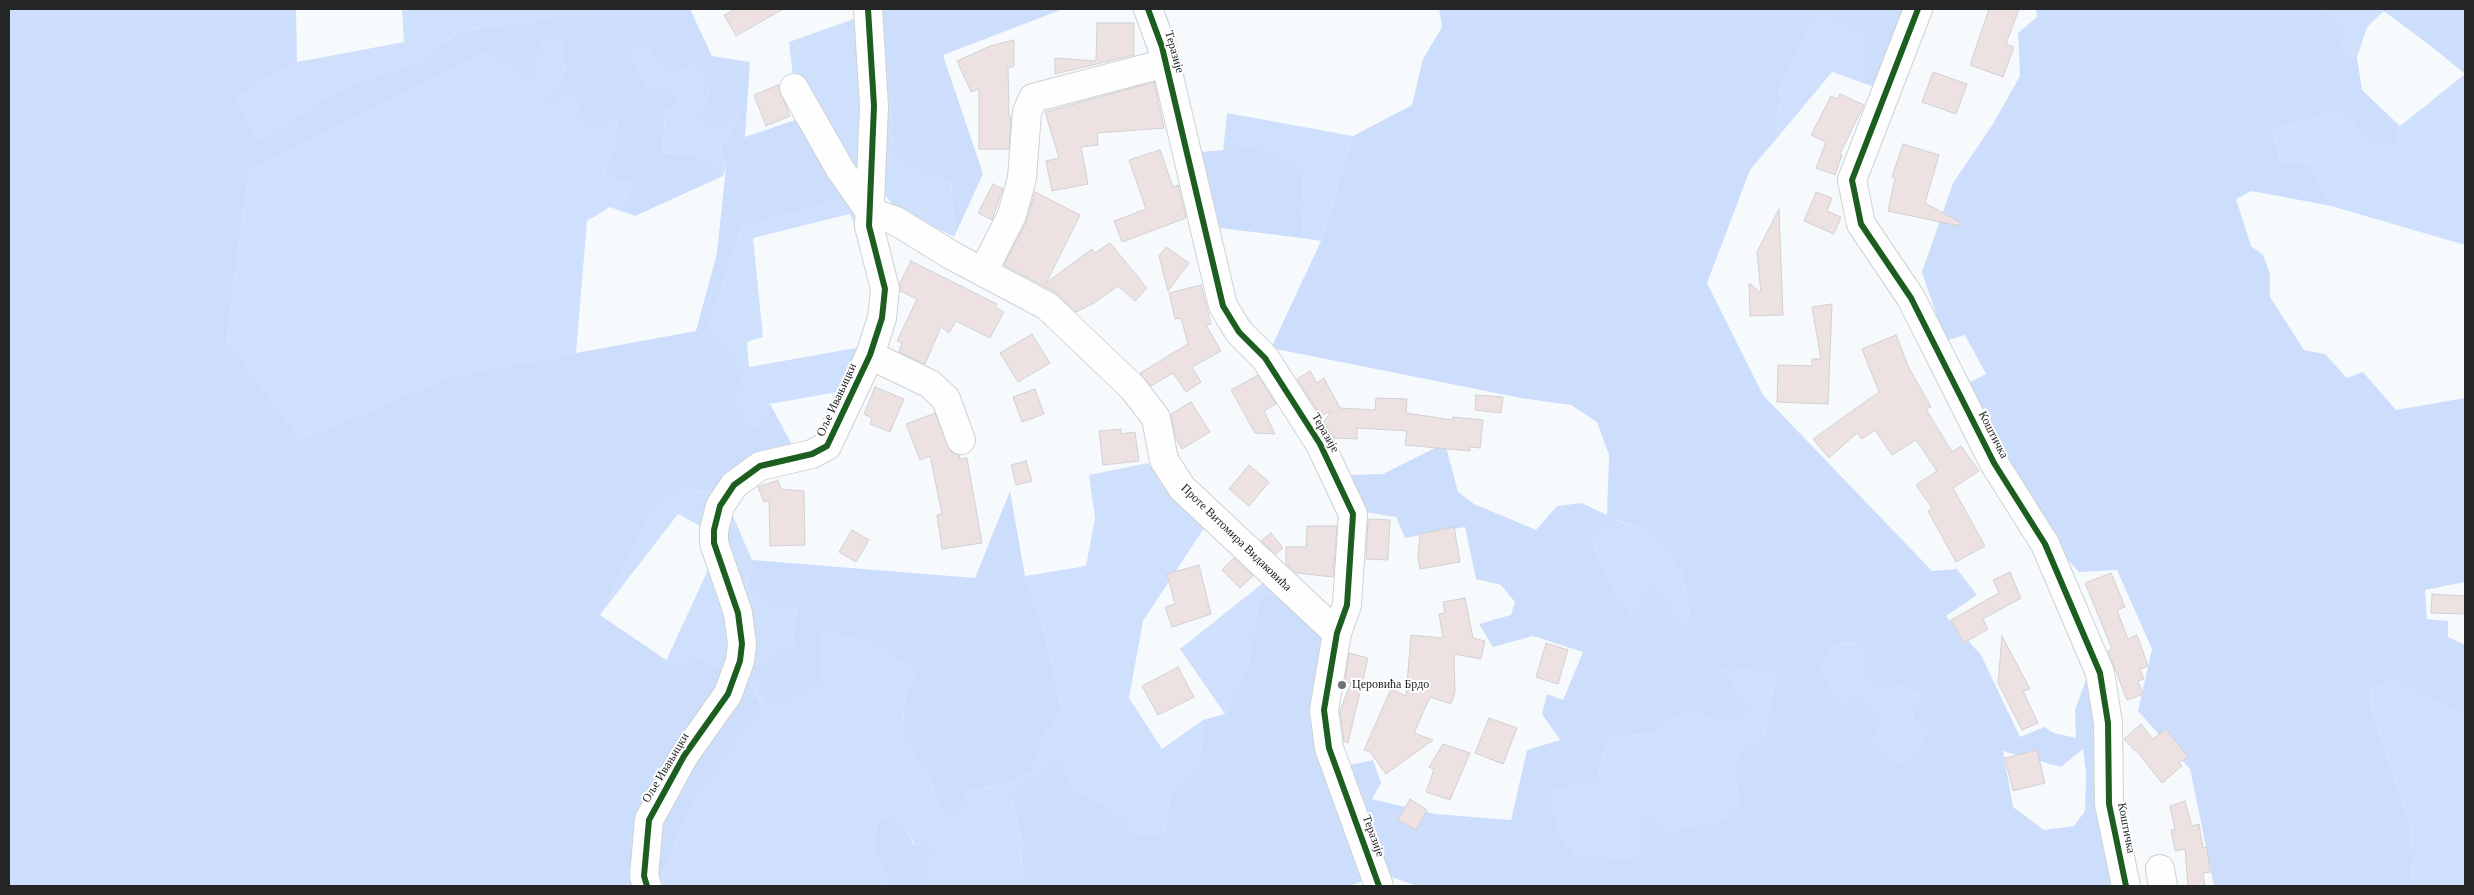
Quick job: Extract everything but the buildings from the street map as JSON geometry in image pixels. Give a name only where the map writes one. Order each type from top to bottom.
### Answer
[{"type":"street","name":"Оље Ивањицки","points":[[648,886],[644,876],[649,820],[684,756],[728,694],[740,661],[742,644],[738,613],[714,543],[714,530],[720,506],[734,485],[760,466],[812,454],[827,446],[870,355],[882,318],[885,289],[871,239],[870,212],[874,106],[868,9]]},
{"type":"street","name":"Теразије","points":[[1148,9],[1166,63],[1223,306],[1239,332],[1265,358],[1320,444],[1353,514],[1347,604],[1336,633],[1324,710],[1329,748],[1385,884]]},
{"type":"street","name":"Коштичка","points":[[1918,9],[1852,180],[1861,224],[1911,298],[1994,463],[2045,544],[2100,673],[2108,723],[2109,804],[2126,886]]},
{"type":"street","points":[[983,272],[1012,215],[1022,178],[1027,112],[1033,98],[1166,63]]},
{"type":"street","points":[[794,88],[840,169],[870,212]]},
{"type":"street","name":"Проте Витомира Видаковића","points":[[870,212],[896,221],[951,255],[1047,306],[1133,388],[1156,418],[1164,460],[1182,488],[1336,633]]},
{"type":"street","points":[[870,355],[930,384],[946,399],[961,440]]},
{"type":"shaded area","points":[[9,9],[296,9],[297,62],[237,97],[258,140],[348,84],[419,62],[460,31],[579,14],[577,9],[690,9],[712,56],[750,62],[745,137],[798,119],[824,161],[862,168],[845,198],[742,228],[707,331],[712,332],[742,371],[735,406],[755,427],[770,404],[803,465],[724,495],[681,488],[651,516],[600,615],[675,666],[693,655],[751,685],[762,705],[691,809],[662,875],[663,886],[9,886]],"holes":[[[560,41],[565,70],[545,106],[569,94],[580,112],[584,128],[618,117],[614,146],[603,177],[634,183],[621,211],[635,216],[723,176],[701,156],[663,152],[665,113],[681,104],[672,87],[647,86],[631,52],[646,48],[671,76],[694,64],[709,92],[701,119],[719,126],[735,110],[739,118],[720,147],[726,167],[717,253],[696,331],[450,376],[301,439],[227,340],[249,172],[491,51],[533,79],[540,42]]]},
{"type":"shaded area","points":[[402,9],[577,9],[580,14],[460,31],[419,62],[348,84],[258,140],[237,97],[297,62],[404,42]]},
{"type":"shaded area","points":[[882,9],[894,158],[951,182],[954,237],[894,206],[862,168],[824,161],[798,119],[789,42]]},
{"type":"shaded area","points":[[882,9],[1063,9],[943,55],[983,174],[954,237],[951,182],[894,159]]},
{"type":"shaded area","points":[[1439,9],[1926,9],[1896,94],[1863,83],[1865,35],[1817,11],[1781,86],[1777,138],[1750,170],[1707,283],[1763,395],[1932,571],[1957,569],[1977,595],[1946,616],[1981,655],[2020,737],[2044,727],[2054,733],[2076,738],[2075,710],[2088,674],[2119,886],[1417,886],[1383,874],[1349,886],[1036,886],[1022,873],[1021,840],[1012,798],[1024,784],[1059,762],[1069,784],[1124,818],[1136,833],[1164,834],[1171,792],[1186,776],[1199,766],[1203,720],[1225,714],[1247,669],[1259,598],[1271,594],[1278,571],[1331,618],[1326,666],[1345,766],[1373,760],[1381,783],[1372,799],[1435,814],[1511,820],[1527,750],[1560,740],[1542,714],[1547,694],[1563,700],[1583,652],[1533,636],[1493,647],[1479,624],[1511,615],[1515,602],[1501,585],[1476,579],[1465,527],[1405,538],[1396,517],[1365,512],[1349,475],[1383,474],[1445,443],[1458,492],[1474,504],[1536,530],[1557,506],[1582,503],[1607,515],[1609,455],[1597,422],[1571,405],[1521,398],[1271,348],[1321,241],[1353,136],[1412,105],[1423,59],[1442,27]],"holes":[[[1617,520],[1649,532],[1681,571],[1690,611],[1684,626],[1650,586],[1632,617],[1595,554],[1593,534]],[[1863,643],[1867,677],[1883,689],[1898,685],[1921,694],[1912,713],[1915,723],[1930,731],[1902,764],[1872,740],[1878,723],[1865,701],[1842,703],[1821,672],[1834,644]],[[1719,667],[1785,668],[1774,682],[1764,738],[1768,751],[1743,749],[1735,776],[1740,802],[1724,820],[1667,830],[1652,819],[1643,819],[1638,835],[1640,854],[1622,860],[1585,853],[1580,859],[1559,836],[1551,792],[1597,782],[1607,739],[1657,733],[1684,711],[1725,723],[1748,712],[1740,693]],[[2083,749],[2086,774],[2085,811],[2074,826],[2044,830],[2013,807],[2003,751],[2061,767]]]},
{"type":"shaded area","points":[[2036,9],[2319,9],[2344,26],[2338,50],[2357,57],[2362,90],[2400,126],[2396,144],[2377,146],[2341,111],[2273,129],[2280,161],[2311,164],[2331,206],[2252,191],[2236,199],[2251,246],[2263,255],[2270,274],[2270,297],[2304,350],[2325,354],[2347,378],[2363,372],[2396,410],[2465,398],[2465,582],[2425,590],[2427,619],[2448,621],[2448,637],[2465,645],[2465,717],[2388,680],[2370,691],[2372,709],[2411,827],[2413,886],[2214,886],[2190,769],[2138,711],[2152,649],[2117,570],[2079,572],[2050,541],[1965,385],[1986,374],[1965,335],[1945,341],[1922,272],[1953,183],[1993,124],[2020,76],[2018,33],[2037,17]]},
{"type":"shaded area","points":[[2262,9],[2381,9],[2384,11],[2367,27],[2357,57],[2338,50]]},
{"type":"shaded area","points":[[2381,9],[2465,9],[2465,74],[2432,47]]},
{"type":"shaded area","points":[[1817,10],[1866,35],[1863,83],[1832,72],[1777,138],[1781,86]]},
{"type":"shaded area","points":[[560,41],[565,70],[546,105],[569,94],[580,112],[618,116],[614,146],[603,177],[634,183],[621,211],[610,207],[587,221],[576,353],[450,376],[301,439],[227,340],[249,172],[491,51],[540,42]]},
{"type":"shaded area","points":[[646,48],[671,76],[694,64],[709,92],[702,118],[735,110],[739,118],[720,147],[726,167],[723,176],[701,156],[663,152],[665,113],[681,104],[672,87],[647,86],[631,52]]},
{"type":"shaded area","points":[[2465,74],[2465,245],[2331,206],[2311,164],[2280,161],[2273,129],[2341,111],[2377,146],[2396,144],[2400,126]]},
{"type":"shaded area","points":[[1227,113],[1353,136],[1321,241],[1302,238],[1304,173],[1223,151]]},
{"type":"shaded area","points":[[1260,147],[1304,173],[1302,238],[1220,228],[1199,152]]},
{"type":"shaded area","points":[[864,196],[875,275],[850,214],[753,238],[763,337],[747,342],[749,367],[867,346],[854,389],[770,404],[755,427],[735,406],[707,331],[742,228],[845,198]]},
{"type":"shaded area","points":[[1148,463],[1206,525],[1143,621],[1129,698],[1162,749],[1203,720],[1199,766],[1186,776],[1171,792],[1164,834],[1136,833],[1124,818],[1069,784],[1012,798],[1021,840],[1022,873],[1036,886],[937,886],[908,832],[876,819],[874,849],[888,886],[663,886],[662,875],[691,809],[762,704],[751,685],[693,655],[675,666],[666,661],[712,561],[702,527],[678,514],[600,615],[651,516],[681,488],[724,495],[752,560],[747,587],[796,606],[793,647],[771,705],[820,632],[861,640],[893,656],[916,672],[905,697],[902,737],[930,779],[938,806],[964,793],[1001,785],[1031,773],[1045,735],[1062,710],[1044,630],[1025,576],[1086,566],[1095,518],[1089,475]]},
{"type":"shaded area","points":[[1010,491],[1025,576],[1044,630],[1062,710],[1045,735],[1031,773],[1001,785],[964,793],[958,819],[938,806],[930,779],[902,737],[905,697],[916,672],[893,656],[861,640],[820,632],[820,685],[772,705],[752,669],[793,647],[796,607],[780,608],[747,587],[752,560],[975,578]]},
{"type":"shaded area","points":[[1616,520],[1649,532],[1681,571],[1690,611],[1684,626],[1632,617],[1595,554],[1593,534]]},
{"type":"shaded area","points":[[1278,571],[1271,594],[1259,598],[1247,669],[1225,714],[1180,649]]},
{"type":"shaded area","points":[[1864,643],[1898,685],[1921,694],[1912,714],[1915,723],[1930,731],[1902,764],[1872,740],[1842,703],[1821,672],[1834,644]]},
{"type":"shaded area","points":[[1718,666],[1786,668],[1774,682],[1764,738],[1769,752],[1735,776],[1740,802],[1724,820],[1667,830],[1652,819],[1638,835],[1641,854],[1622,860],[1585,853],[1581,860],[1559,836],[1551,792],[1597,782],[1607,739],[1657,733],[1684,711],[1725,723],[1740,693]]},
{"type":"shaded area","points":[[2388,680],[2465,717],[2465,886],[2413,886],[2411,827],[2372,709],[2370,691]]},
{"type":"shaded area","points":[[876,819],[897,821],[908,832],[914,845],[930,847],[928,869],[937,886],[888,886],[874,849]]},
{"type":"cycle path","points":[[647,886],[644,876],[649,820],[684,756],[728,694],[740,661],[742,644],[738,613],[714,543],[714,530],[720,506],[734,485],[760,466],[812,454],[827,446],[870,355],[882,318],[885,289],[869,226],[874,106],[868,9]]},
{"type":"cycle path","points":[[1148,9],[1162,47],[1223,306],[1239,332],[1265,358],[1320,444],[1353,514],[1347,605],[1337,633],[1324,710],[1329,748],[1379,886]]},
{"type":"cycle path","points":[[1918,9],[1852,180],[1861,224],[1911,298],[1994,463],[2045,544],[2100,673],[2108,723],[2109,804],[2126,886]]},
{"type":"place","name":"Церовића Брдо","points":[[1342,685]]}]
